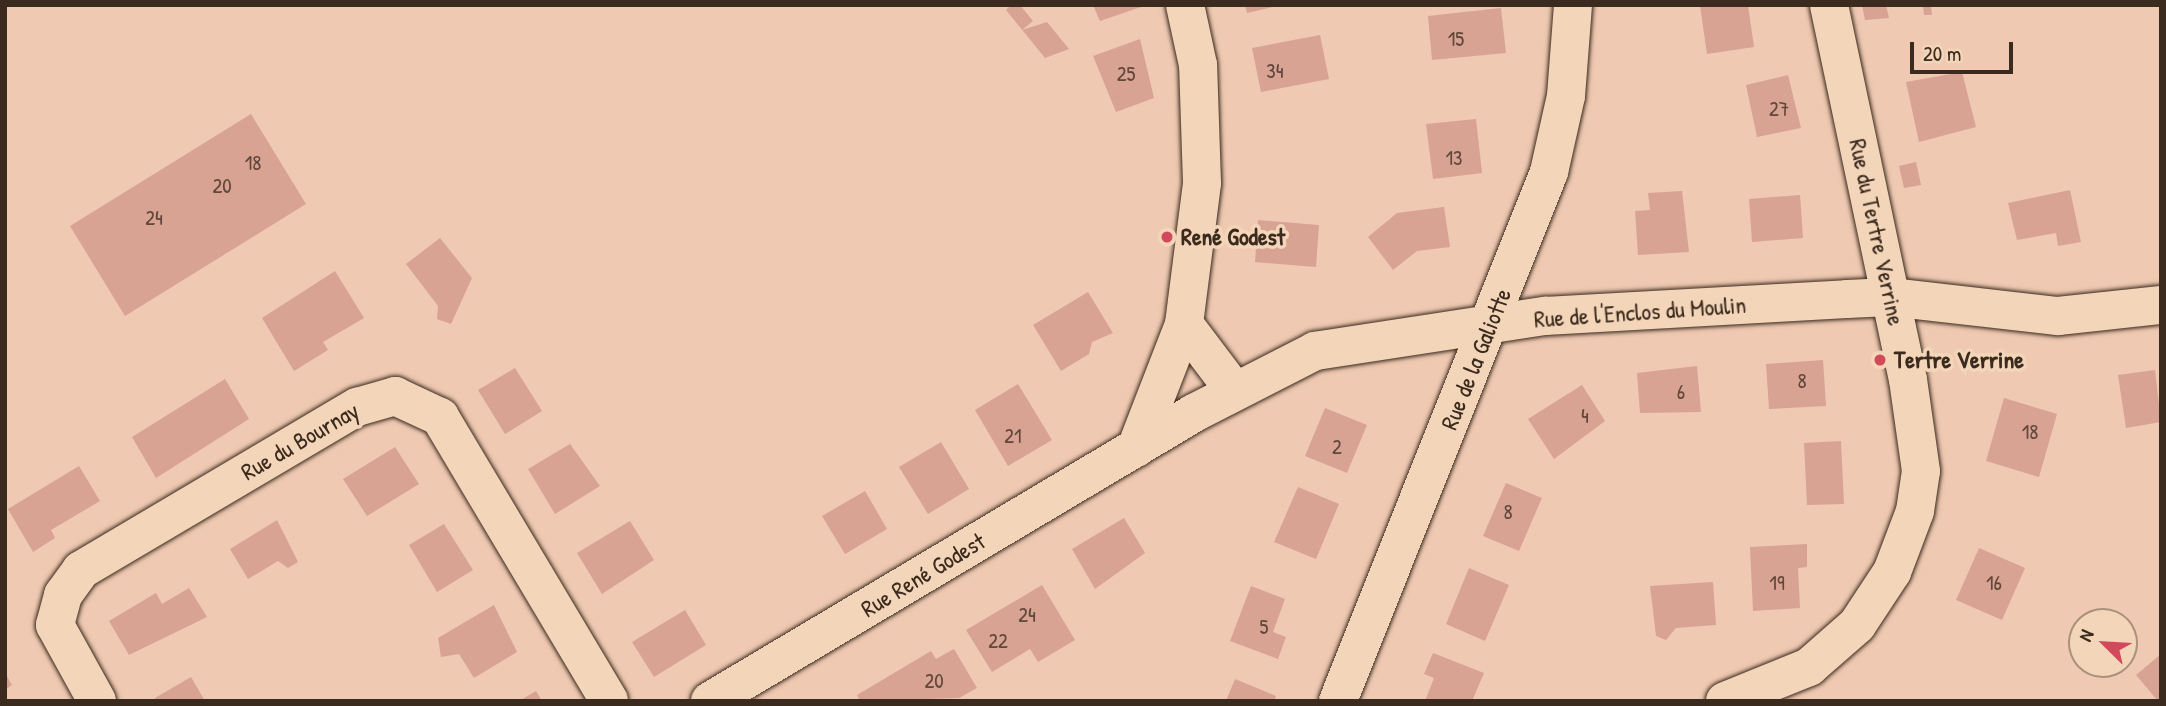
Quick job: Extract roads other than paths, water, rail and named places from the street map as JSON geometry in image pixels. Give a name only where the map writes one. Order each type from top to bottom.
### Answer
[{"type":"street","points":[[1136,448],[1184,324],[1203,150],[1198,65],[1185,5]]},
{"type":"street","name":"Rue de la Galiotte","points":[[1338,701],[1549,172],[1566,96],[1573,5]]},
{"type":"street","name":"Rue du Tertre Verrine","points":[[1725,701],[1809,667],[1857,625],[1908,540],[1921,471],[1890,297],[1829,5]]},
{"type":"street","name":"Rue de l'Enclos du Moulin","points":[[1234,390],[1315,351],[1490,324],[1890,297],[2058,316],[2161,305]]},
{"type":"street","points":[[1184,324],[1234,390]]},
{"type":"street","points":[[1168,364],[1194,413]]},
{"type":"street","name":"Rue René Godest","points":[[710,701],[1234,390]]},
{"type":"street","name":"Rue du Bournay","points":[[97,701],[55,625],[63,595],[81,570],[357,407],[395,396],[440,417],[609,701]]},
{"type":"place","name":"René Godest","points":[[1167,237]]},
{"type":"place","name":"Tertre Verrine","points":[[1880,360]]}]
